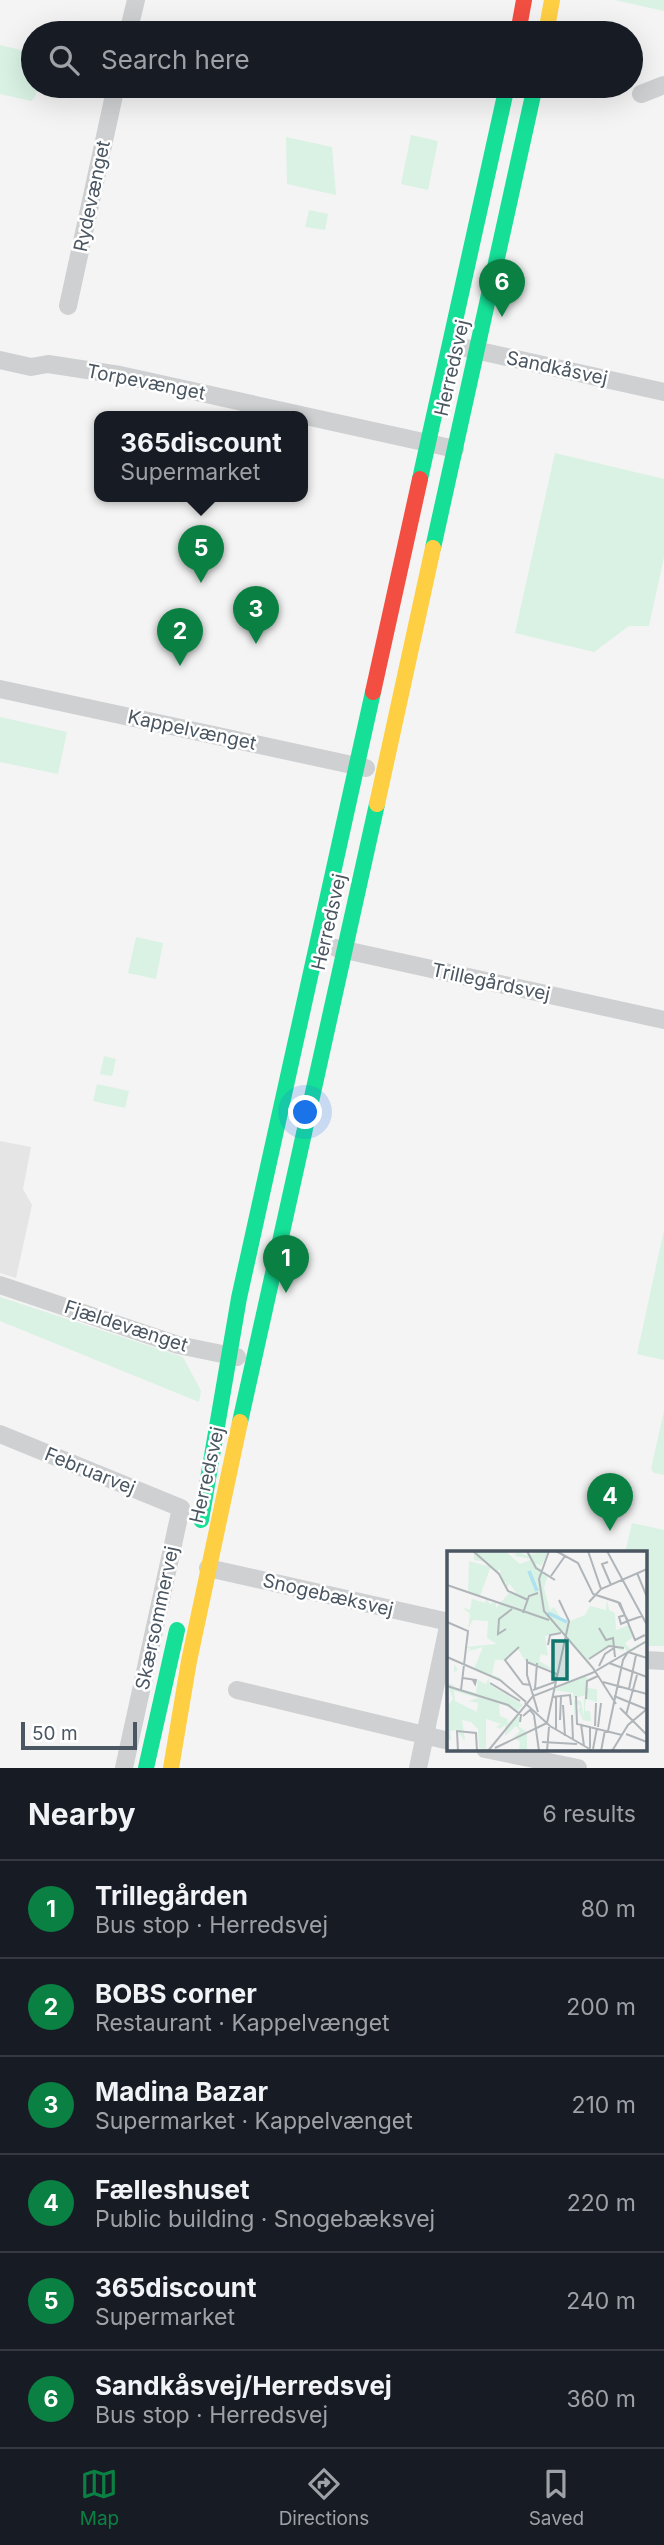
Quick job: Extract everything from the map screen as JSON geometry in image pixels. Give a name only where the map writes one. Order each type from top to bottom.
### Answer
[{"type":"street","points":[[131,21],[136,0]]},
{"type":"street","points":[[520,21],[524,0]]},
{"type":"street","points":[[548,21],[552,0]]},
{"type":"street","points":[[643,93],[664,85]]},
{"type":"street","name":"Rydevænget","points":[[68,306],[113,98]]},
{"type":"street","name":"Herredsvej","points":[[197,1535],[206,1496],[228,1355],[504,98]]},
{"type":"street","name":"Herredsvej","points":[[171,1768],[208,1568],[532,98]]},
{"type":"street","name":"Sandkåsvej","points":[[450,345],[664,391]]},
{"type":"street","name":"Torpevænget","points":[[0,360],[30,367],[48,364],[120,375],[281,411]]},
{"type":"street","name":"Torpevænget","points":[[308,417],[455,449]]},
{"type":"street","name":"Kappelvænget","points":[[0,689],[384,772]]},
{"type":"street","name":"Trillegårdsvej","points":[[318,944],[664,1020]]},
{"type":"street","name":"Fjældevænget","points":[[0,1285],[178,1345],[254,1360]]},
{"type":"street","name":"Februarvej","points":[[0,1434],[181,1508]]},
{"type":"street","name":"Skærsommervej","points":[[124,1768],[181,1508]]},
{"type":"street","name":"Snogebæksvej","points":[[208,1568],[447,1622]]},
{"type":"street","points":[[146,1768],[180,1613]]},
{"type":"street","name":"Snogebæksvej","points":[[418,1768],[447,1631]]},
{"type":"street","points":[[646,1660],[664,1661]]},
{"type":"street","points":[[237,1690],[447,1741]]},
{"type":"street","points":[[490,1750],[578,1768]]},
{"type":"shaded area","points":[[0,1141],[31,1147],[23,1189],[32,1205],[16,1278],[0,1273]]},
{"type":"green space","points":[[615,0],[664,0],[664,11]]},
{"type":"green space","points":[[0,45],[21,50],[21,98],[34,98],[31,101],[0,94]]},
{"type":"green space","points":[[411,135],[438,141],[428,190],[401,184]]},
{"type":"green space","points":[[286,137],[332,147],[336,195],[287,184]]},
{"type":"green space","points":[[309,210],[328,214],[325,230],[305,227]]},
{"type":"green space","points":[[555,453],[664,479],[664,557],[649,626],[629,626],[594,652],[515,633]]},
{"type":"green space","points":[[0,717],[67,732],[58,774],[0,762]]},
{"type":"green space","points":[[136,937],[163,943],[156,979],[128,973]]},
{"type":"green space","points":[[104,1056],[116,1059],[112,1076],[100,1074]]},
{"type":"green space","points":[[97,1084],[129,1091],[125,1108],[93,1101]]},
{"type":"green space","points":[[664,1230],[664,1360],[637,1354]]},
{"type":"green space","points":[[0,1297],[183,1357],[201,1391],[199,1402],[0,1321]]},
{"type":"green space","points":[[664,1411],[664,1475],[654,1473],[651,1469]]},
{"type":"green space","points":[[632,1523],[664,1530],[664,1646],[646,1646],[646,1551],[625,1551]]},
{"type":"traffic: fast","points":[[420,479],[504,98]]},
{"type":"traffic: fast","points":[[433,548],[532,98]]},
{"type":"traffic: fast","points":[[201,1520],[239,1298],[373,692]]},
{"type":"traffic: fast","points":[[240,1422],[377,804]]},
{"type":"traffic: fast","points":[[146,1768],[177,1630]]},
{"type":"traffic: slow","points":[[548,21],[552,0]]},
{"type":"traffic: slow","points":[[377,804],[433,548]]},
{"type":"traffic: slow","points":[[171,1768],[189,1661],[240,1422]]},
{"type":"traffic: jam","points":[[520,21],[524,0]]},
{"type":"traffic: jam","points":[[373,692],[420,479]]},
{"type":"place","name":"Sandkåsvej/Herredsvej","points":[[502,317]]},
{"type":"place","name":"365discount","points":[[201,583]]},
{"type":"place","name":"Madina Bazar","points":[[256,644]]},
{"type":"place","name":"BOBS corner","points":[[180,666]]},
{"type":"place","name":"Trillegården","points":[[286,1293]]},
{"type":"place","name":"Fælleshuset","points":[[610,1531]]}]
